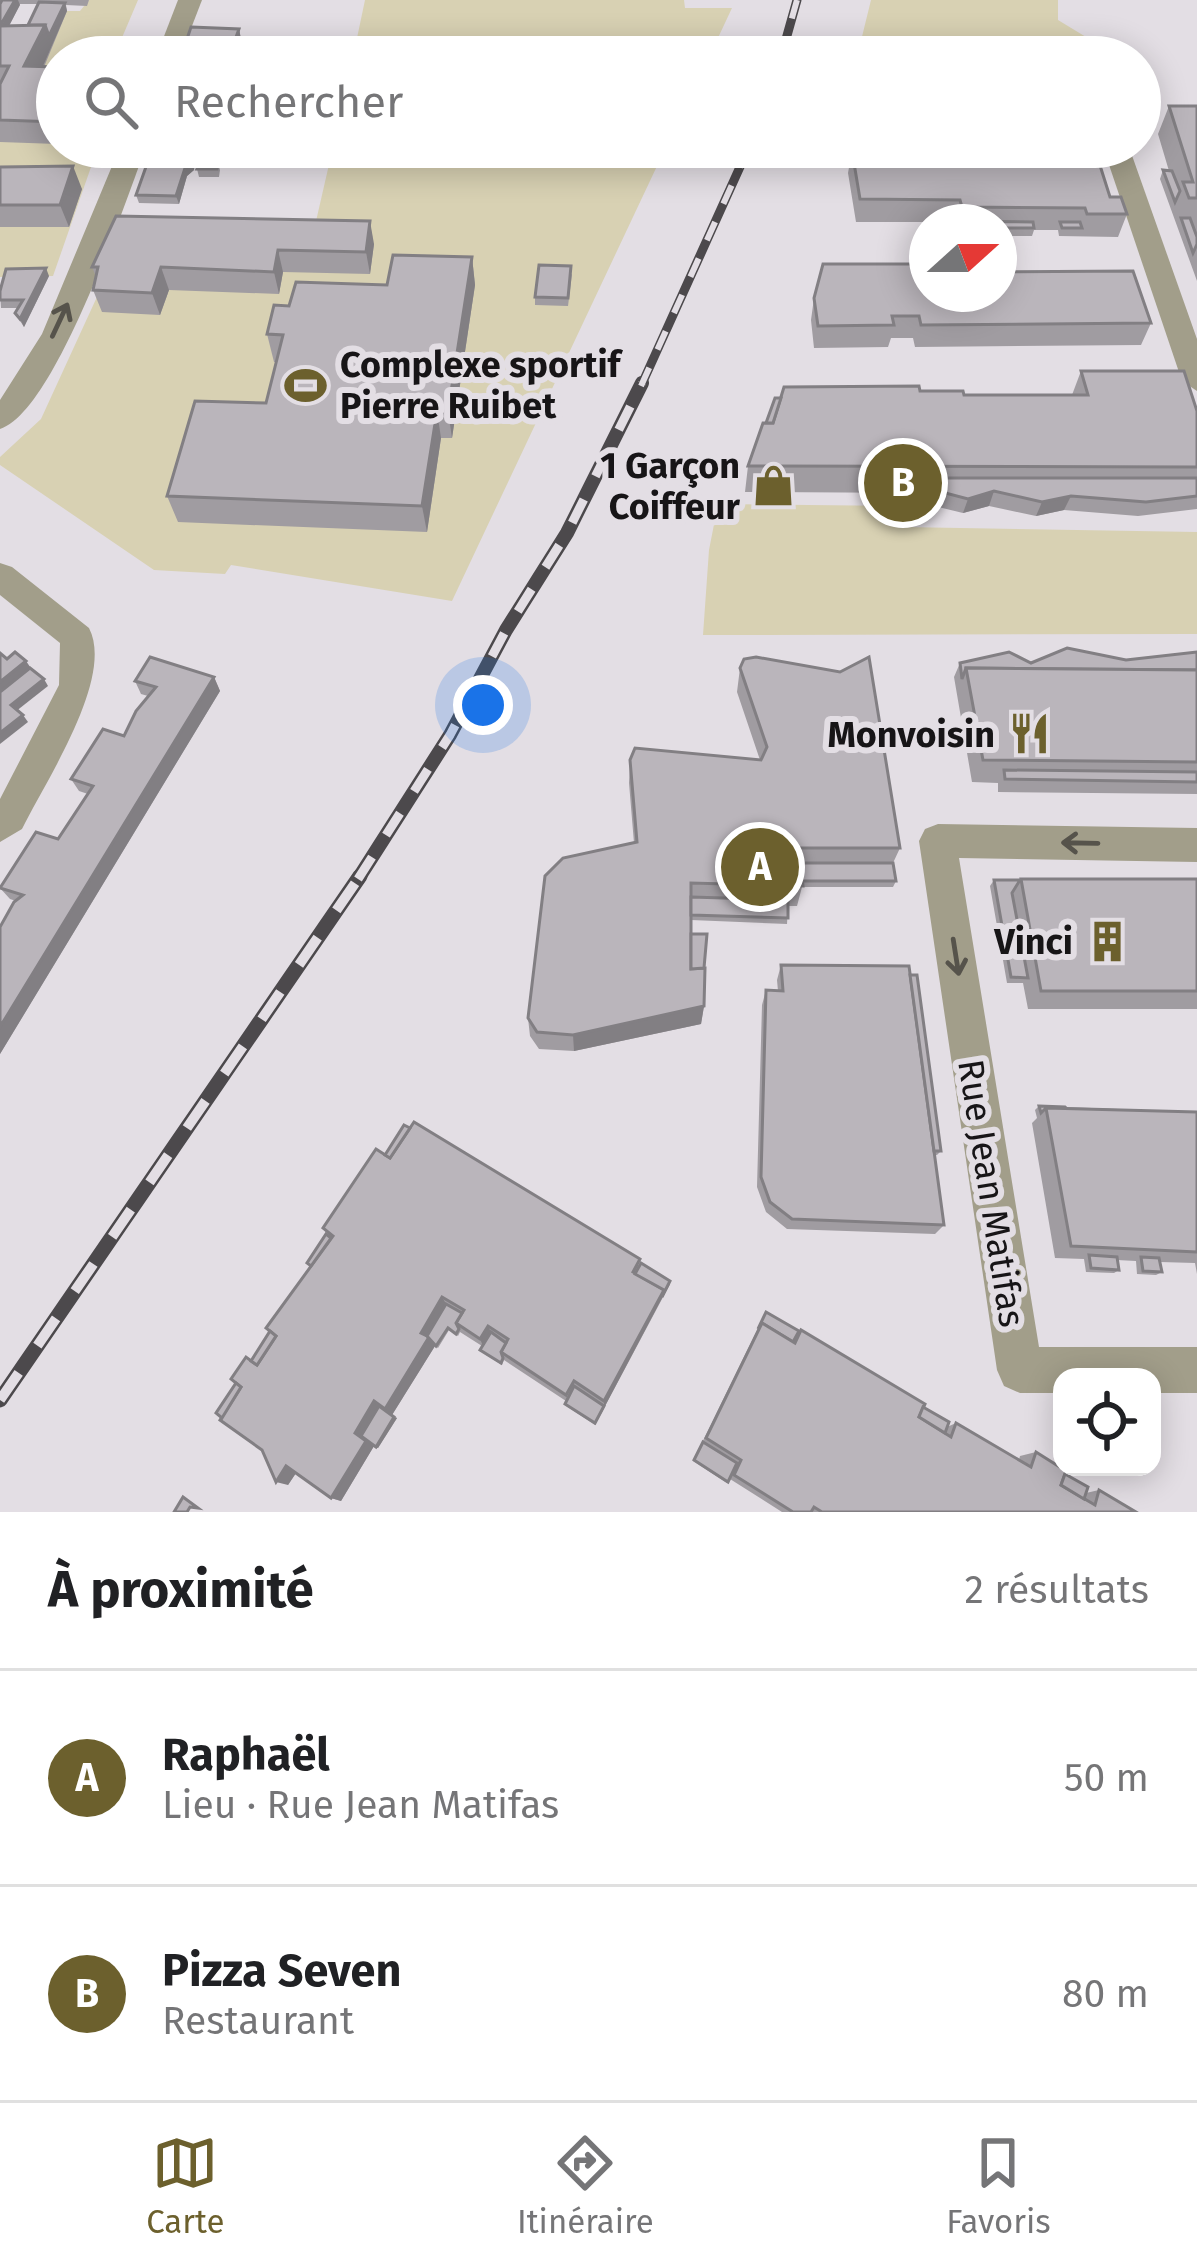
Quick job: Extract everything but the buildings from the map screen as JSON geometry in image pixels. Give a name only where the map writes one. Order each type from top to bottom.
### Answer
[{"type":"street","points":[[176,36],[190,0]]},
{"type":"street","points":[[0,418],[16,408],[46,349],[124,168]]},
{"type":"street","points":[[1123,168],[1196,377]]},
{"type":"street","points":[[0,576],[77,638],[76,685],[10,818],[0,826]]},
{"type":"street","name":"Rue Jean Matifas","points":[[1197,845],[938,842],[1020,1370],[1197,1370]]},
{"type":"shaded area","points":[[89,0],[138,0],[123,36],[55,36],[67,11],[80,11]]},
{"type":"shaded area","points":[[365,0],[684,0],[685,8],[732,8],[719,36],[357,36]]},
{"type":"shaded area","points":[[871,0],[1058,0],[1058,20],[1084,36],[862,36]]},
{"type":"shaded area","points":[[36,58],[36,168],[91,168],[53,276],[0,277],[0,88]]},
{"type":"shaded area","name":"Complexe sportif Pierre Ruibet","points":[[328,168],[656,168],[452,601],[231,565],[225,574],[154,570],[0,465],[0,457],[41,419],[124,238],[311,243]]},
{"type":"shaded area","points":[[718,504],[902,506],[903,527],[1197,532],[1197,634],[703,635],[709,550]]},
{"type":"railway","points":[[787,36],[797,0]]},
{"type":"railway","points":[[641,386],[740,168]]},
{"type":"railway","points":[[359,878],[450,735],[506,630],[567,533],[642,383]]},
{"type":"railway","points":[[0,1400],[359,878]]},
{"type":"place","name":"Complexe sportif Pierre Ruibet","points":[[306,385]]},
{"type":"place","name":"Pizza Seven","points":[[903,483]]},
{"type":"place","name":"1 Garçon Coiffeur","points":[[774,486]]},
{"type":"place","name":"Monvoisin","points":[[1029,734]]},
{"type":"place","name":"Raphaël","points":[[760,867]]},
{"type":"place","name":"Vinci","points":[[1107,941]]}]
